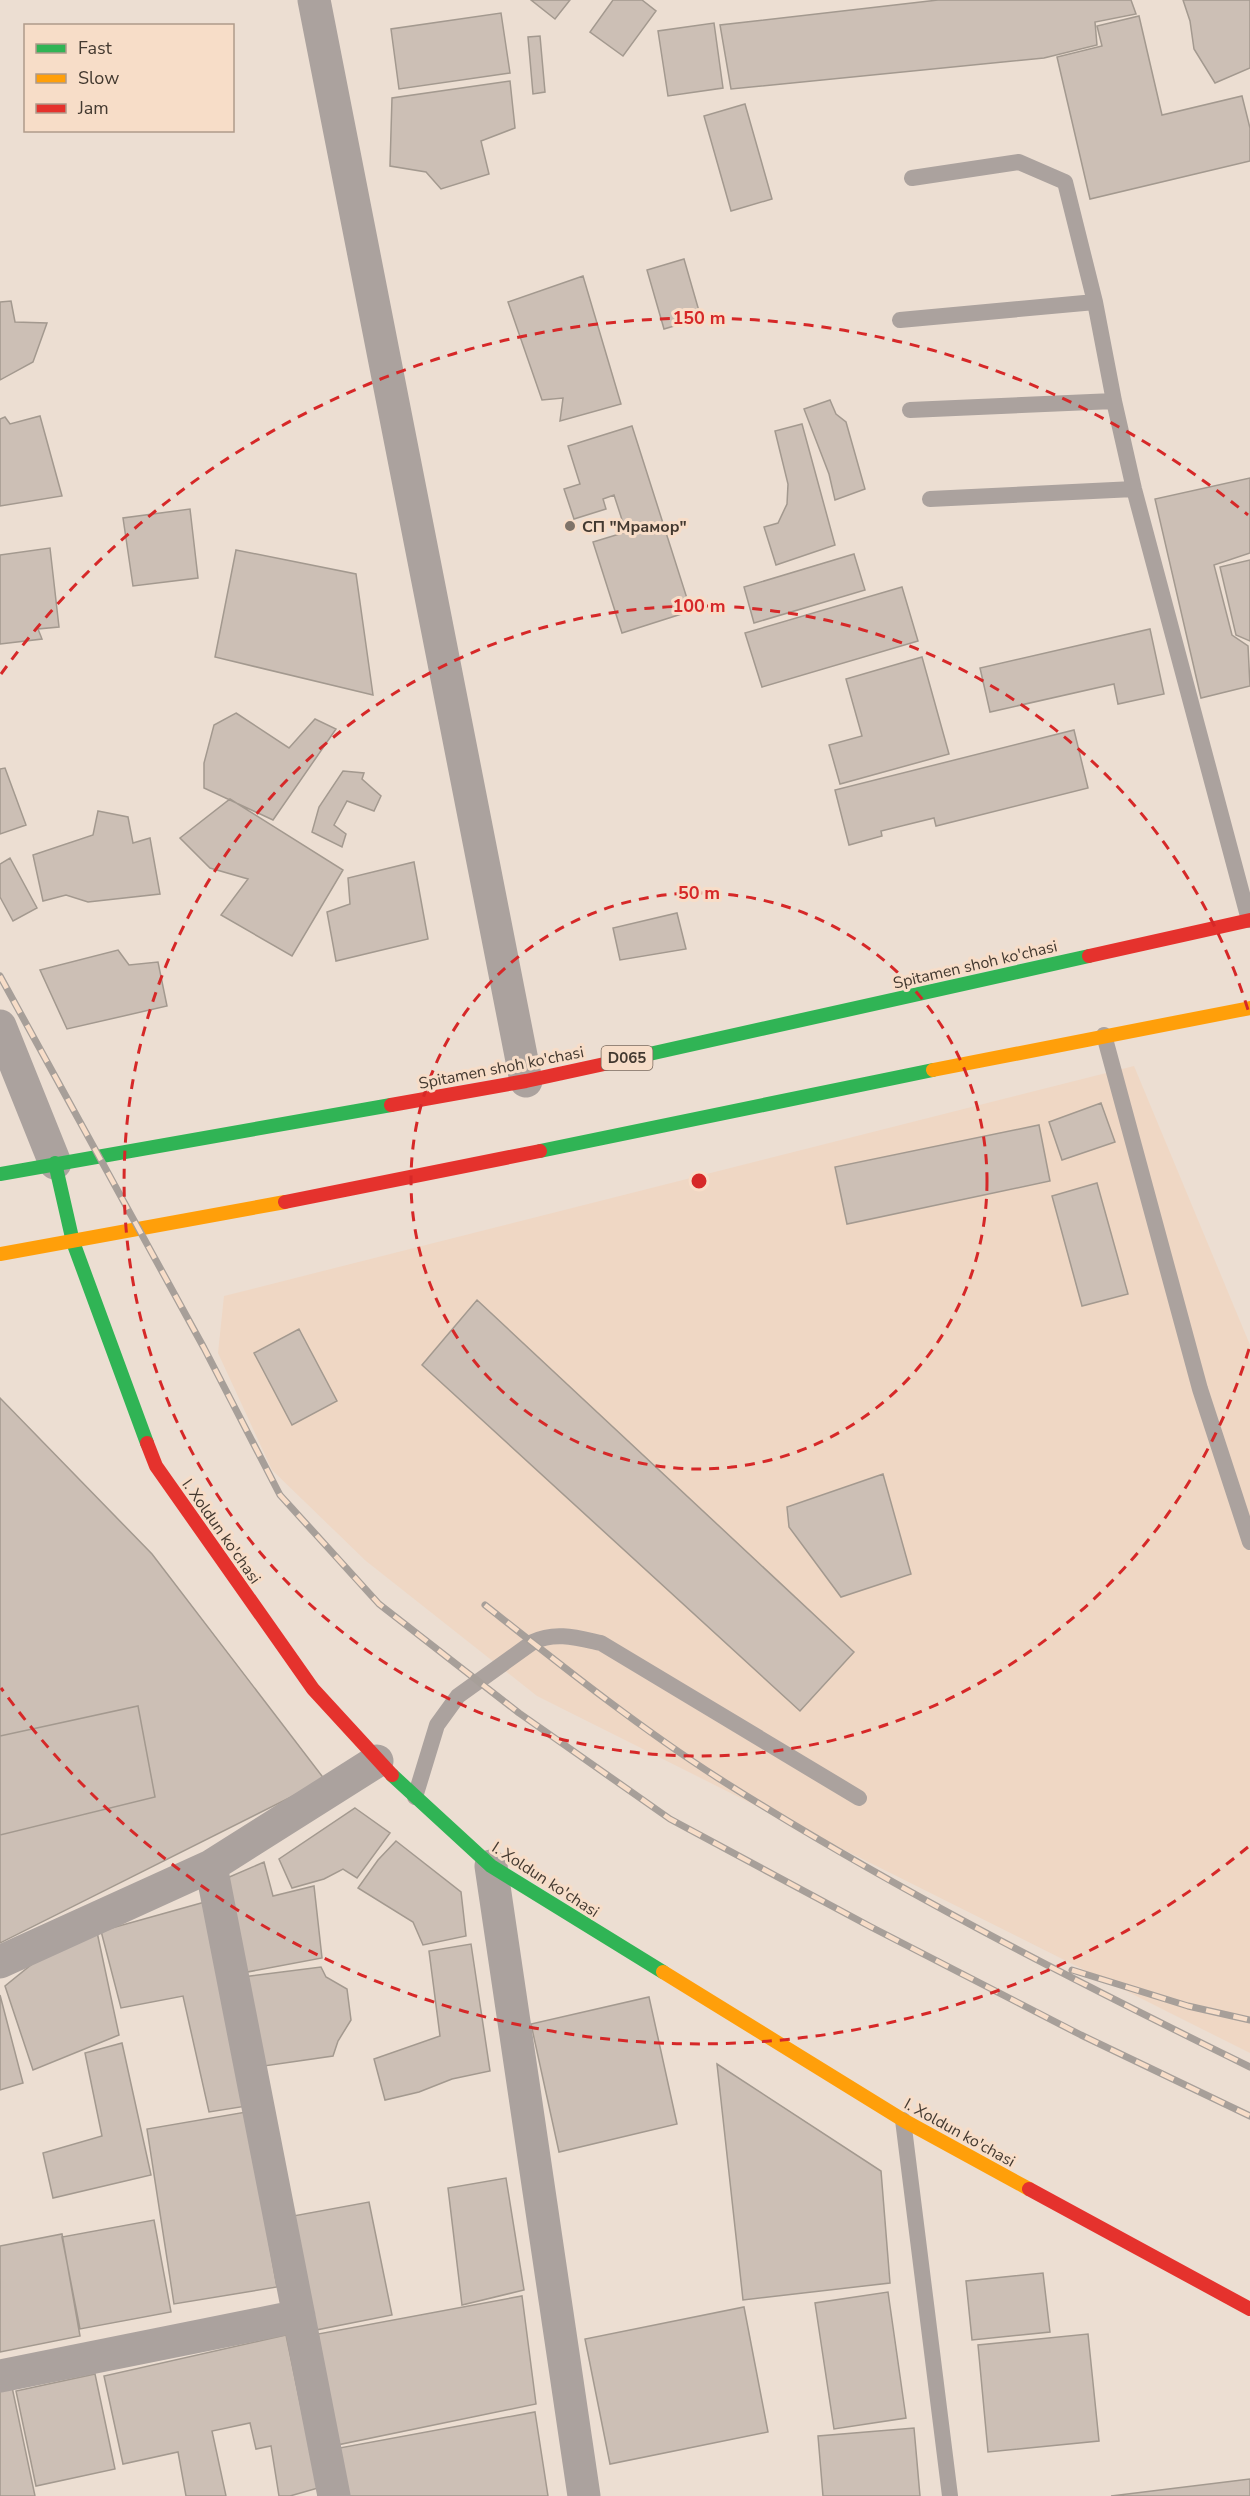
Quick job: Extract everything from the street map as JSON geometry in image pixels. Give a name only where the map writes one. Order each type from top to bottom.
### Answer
[{"type":"main road","name":"Spitamen shoh ko'chasi","points":[[0,1174],[526,1081],[1249,920]]},
{"type":"main road","points":[[0,1254],[439,1172],[1104,1035],[1250,1008]]},
{"type":"main road","name":"I. Xoldun ko'chasi","points":[[55,1163],[73,1242],[156,1466],[313,1689],[377,1761],[490,1866],[903,2120],[1250,2309]]},
{"type":"street","points":[[314,0],[526,1081]]},
{"type":"street","points":[[0,1026],[55,1163]]},
{"type":"street","points":[[0,1962],[211,1866],[377,1761]]},
{"type":"street","points":[[211,1866],[334,2496]]},
{"type":"street","points":[[490,1866],[584,2496]]},
{"type":"street","points":[[0,2376],[298,2316]]},
{"type":"lane","points":[[912,178],[1019,162],[1065,183],[1095,302],[1134,489],[1249,920]]},
{"type":"lane","points":[[900,320],[1095,302]]},
{"type":"lane","points":[[910,410],[1114,401]]},
{"type":"lane","points":[[930,499],[1134,489]]},
{"type":"lane","points":[[1104,1035],[1200,1389],[1250,1542]]},
{"type":"lane","points":[[415,1797],[437,1725],[458,1696],[533,1642],[543,1637],[567,1635],[601,1643],[859,1798]]},
{"type":"lane","points":[[903,2120],[950,2496]]},
{"type":"shaded area","points":[[1134,1066],[1250,1345],[1250,2053],[537,1696],[366,1561],[272,1470],[218,1353],[224,1296]]},
{"type":"building","points":[[531,0],[570,0],[555,19]]},
{"type":"building","points":[[613,0],[642,0],[656,11],[623,56],[590,32]]},
{"type":"building","points":[[938,0],[1131,0],[1136,14],[1095,22],[1097,45],[1044,58],[731,89],[720,25]]},
{"type":"building","points":[[1183,0],[1250,0],[1250,68],[1215,83],[1194,49],[1190,21]]},
{"type":"building","points":[[501,13],[510,73],[399,89],[391,29]]},
{"type":"building","points":[[1139,16],[1162,115],[1242,96],[1250,128],[1250,161],[1090,199],[1057,57],[1102,46],[1097,26]]},
{"type":"building","points":[[714,23],[723,88],[668,96],[658,31]]},
{"type":"building","points":[[540,36],[545,92],[533,94],[528,37]]},
{"type":"building","points":[[510,81],[515,128],[481,141],[489,174],[441,189],[426,172],[390,166],[392,98]]},
{"type":"building","points":[[745,104],[772,199],[731,211],[704,116]]},
{"type":"building","points":[[684,259],[701,318],[664,329],[647,270]]},
{"type":"building","points":[[583,276],[621,404],[560,421],[563,398],[542,400],[508,302]]},
{"type":"building","points":[[11,301],[15,322],[47,323],[33,362],[0,380],[0,302]]},
{"type":"building","points":[[830,400],[836,414],[846,422],[865,489],[835,500],[829,474],[804,409]]},
{"type":"building","points":[[40,416],[62,496],[0,506],[0,419],[5,417],[10,424]]},
{"type":"building","points":[[802,424],[835,545],[776,565],[764,527],[778,523],[787,504],[788,484],[775,431]]},
{"type":"building","points":[[632,426],[691,611],[622,633],[593,542],[626,532],[614,495],[603,499],[606,509],[574,519],[564,489],[580,484],[568,446]]},
{"type":"building","points":[[1250,478],[1250,553],[1214,565],[1232,635],[1248,646],[1250,686],[1201,698],[1155,499]]},
{"type":"building","points":[[190,509],[198,578],[133,586],[123,518]]},
{"type":"building","points":[[50,548],[59,627],[38,629],[42,639],[0,644],[0,555]]},
{"type":"building","points":[[236,550],[356,574],[373,695],[215,657]]},
{"type":"building","points":[[854,554],[865,590],[754,623],[744,587]]},
{"type":"building","points":[[1250,560],[1250,641],[1236,635],[1220,567]]},
{"type":"building","points":[[902,587],[918,641],[762,687],[745,633]]},
{"type":"building","points":[[1150,629],[1164,694],[1118,704],[1114,684],[990,712],[980,668]]},
{"type":"building","points":[[922,657],[949,754],[840,784],[829,745],[862,736],[846,679]]},
{"type":"building","points":[[236,713],[289,748],[315,719],[336,729],[273,820],[204,788],[204,763],[214,725]]},
{"type":"building","points":[[1074,730],[1088,788],[936,826],[934,818],[881,831],[882,836],[849,845],[835,790]]},
{"type":"building","points":[[5,768],[26,825],[0,834],[0,769]]},
{"type":"building","points":[[343,771],[364,773],[362,779],[381,796],[374,811],[347,801],[334,825],[346,834],[342,847],[312,832],[319,807]]},
{"type":"building","points":[[230,799],[343,870],[292,956],[221,915],[248,879],[210,868],[180,838]]},
{"type":"building","points":[[98,811],[128,817],[133,843],[150,838],[160,894],[88,902],[66,895],[43,901],[33,855],[93,835]]},
{"type":"building","points":[[10,858],[37,908],[13,921],[0,897],[0,864]]},
{"type":"building","points":[[414,862],[428,939],[336,961],[327,912],[350,904],[348,878]]},
{"type":"building","points":[[677,913],[686,949],[620,960],[613,928]]},
{"type":"building","points":[[118,950],[129,965],[158,962],[167,1006],[67,1029],[40,970]]},
{"type":"building","points":[[1101,1103],[1115,1142],[1062,1160],[1049,1122]]},
{"type":"building","points":[[1039,1125],[1050,1181],[847,1224],[835,1167]]},
{"type":"building","points":[[1097,1183],[1128,1294],[1082,1306],[1052,1196]]},
{"type":"building","points":[[477,1300],[854,1652],[800,1711],[422,1365]]},
{"type":"building","points":[[299,1329],[337,1401],[292,1425],[254,1353]]},
{"type":"building","points":[[0,1398],[152,1554],[325,1780],[0,1943]]},
{"type":"building","points":[[883,1474],[911,1574],[841,1597],[789,1527],[787,1507]]},
{"type":"building","points":[[138,1706],[155,1797],[0,1835],[0,1736]]},
{"type":"building","points":[[355,1808],[390,1833],[357,1878],[343,1869],[324,1879],[292,1888],[279,1859]]},
{"type":"building","points":[[396,1841],[461,1892],[466,1936],[423,1945],[413,1922],[358,1888],[378,1860]]},
{"type":"building","points":[[264,1862],[273,1896],[314,1886],[322,1958],[242,1973],[227,1878]]},
{"type":"building","points":[[212,1900],[247,2106],[209,2112],[183,1996],[121,2008],[101,1931]]},
{"type":"building","points":[[97,1932],[119,2035],[33,2070],[5,1986],[52,1948]]},
{"type":"building","points":[[471,1944],[490,2071],[452,2079],[419,2092],[385,2100],[374,2059],[440,2036],[429,1951]]},
{"type":"building","points":[[321,1967],[326,1977],[347,1989],[351,2020],[338,2041],[333,2056],[264,2066],[243,1977]]},
{"type":"building","points":[[0,1995],[23,2083],[0,2090]]},
{"type":"building","points":[[649,1997],[677,2124],[559,2152],[531,2024]]},
{"type":"building","points":[[122,2043],[151,2175],[53,2198],[43,2153],[102,2136],[85,2053]]},
{"type":"building","points":[[717,2064],[881,2171],[890,2283],[743,2300]]},
{"type":"building","points":[[246,2112],[277,2287],[174,2304],[147,2129]]},
{"type":"building","points":[[506,2178],[524,2290],[462,2305],[448,2188]]},
{"type":"building","points":[[369,2202],[392,2315],[316,2330],[293,2216]]},
{"type":"building","points":[[154,2220],[171,2312],[80,2329],[62,2237]]},
{"type":"building","points":[[62,2234],[80,2336],[0,2352],[0,2246]]},
{"type":"building","points":[[1043,2273],[1050,2332],[972,2340],[966,2281]]},
{"type":"building","points":[[888,2292],[906,2418],[834,2429],[815,2303]]},
{"type":"building","points":[[522,2296],[536,2404],[337,2445],[318,2334]]},
{"type":"building","points":[[744,2307],[768,2432],[610,2464],[585,2339]]},
{"type":"building","points":[[1088,2334],[1099,2441],[988,2452],[978,2345]]},
{"type":"building","points":[[286,2335],[318,2488],[290,2496],[279,2496],[271,2446],[256,2449],[250,2423],[212,2431],[226,2496],[186,2496],[178,2452],[123,2464],[104,2376]]},
{"type":"building","points":[[95,2374],[115,2469],[36,2486],[16,2391]]},
{"type":"building","points":[[12,2387],[35,2496],[0,2496],[0,2389]]},
{"type":"building","points":[[535,2412],[548,2496],[344,2496],[334,2449]]},
{"type":"building","points":[[914,2428],[920,2496],[823,2496],[818,2436]]},
{"type":"building","points":[[1250,2479],[1250,2496],[1111,2496]]},
{"type":"railway","points":[[0,976],[204,1348],[280,1495],[379,1604],[519,1713],[670,1819],[871,1927],[1081,2035],[1250,2116]]},
{"type":"railway","points":[[485,1605],[658,1737],[782,1818],[980,1930],[1250,2067]]},
{"type":"railway","points":[[1072,1970],[1188,2006],[1250,2020]]},
{"type":"traffic: fast","points":[[609,1063],[1089,956]]},
{"type":"traffic: fast","points":[[540,1151],[933,1070]]},
{"type":"traffic: fast","points":[[0,1174],[391,1105]]},
{"type":"traffic: fast","points":[[55,1163],[73,1242],[147,1443]]},
{"type":"traffic: fast","points":[[392,1775],[491,1866],[663,1972]]},
{"type":"traffic: slow","points":[[933,1070],[1250,1008]]},
{"type":"traffic: slow","points":[[0,1254],[285,1202]]},
{"type":"traffic: slow","points":[[663,1972],[903,2120],[1029,2189]]},
{"type":"traffic: jam","points":[[1089,956],[1250,920]]},
{"type":"traffic: jam","points":[[391,1105],[526,1081],[609,1063]]},
{"type":"traffic: jam","points":[[285,1202],[540,1151]]},
{"type":"traffic: jam","points":[[147,1443],[156,1466],[313,1689],[392,1775]]},
{"type":"traffic: jam","points":[[1029,2189],[1250,2309]]},
{"type":"place","name":"СП \"Мрамор\"","points":[[570,526]]}]
